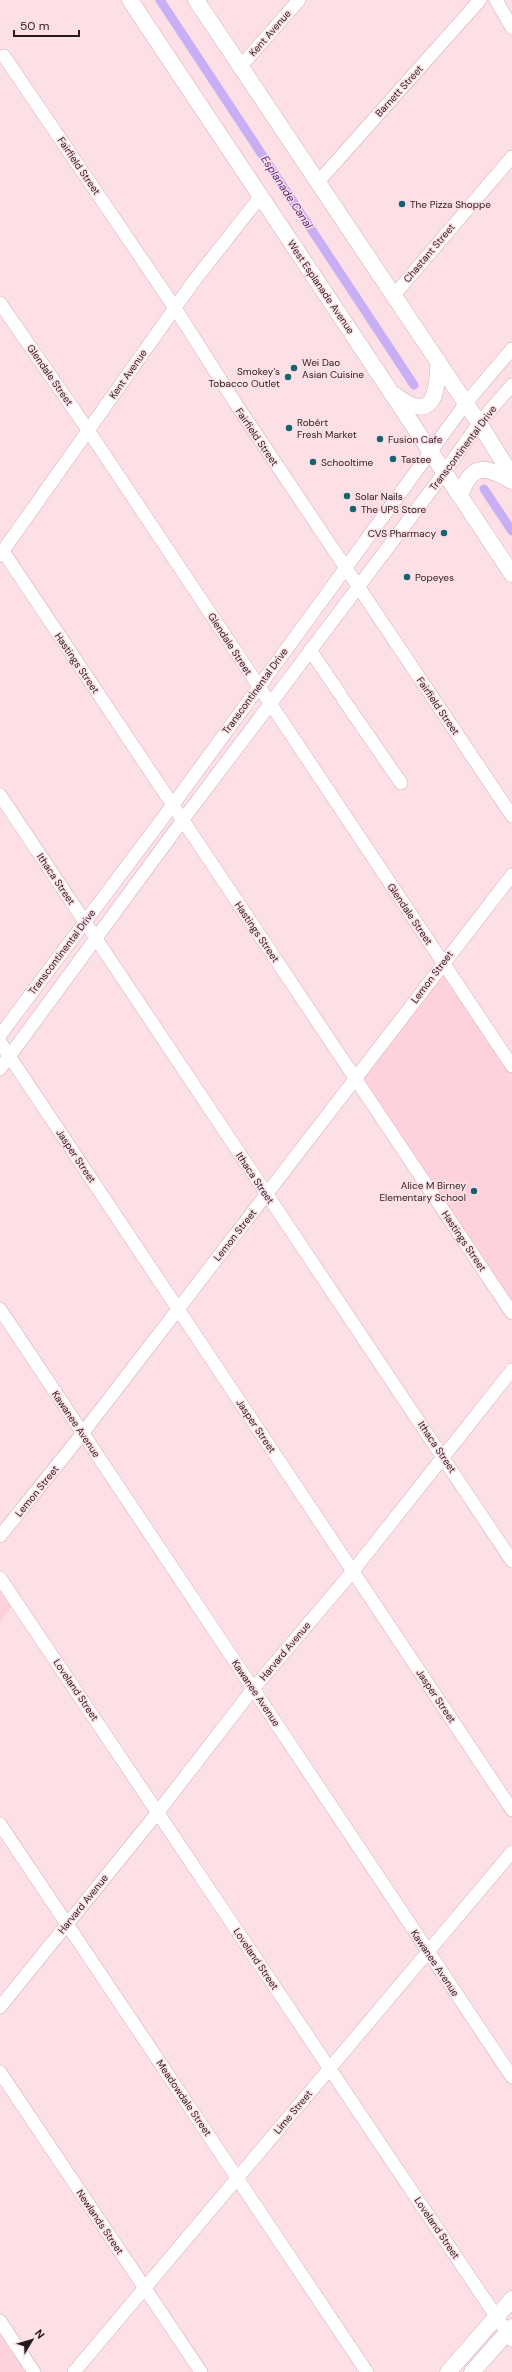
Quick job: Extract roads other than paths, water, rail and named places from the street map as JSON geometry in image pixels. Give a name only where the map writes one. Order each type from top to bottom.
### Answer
[{"type":"main road","name":"West Esplanade Avenue","points":[[130,0],[512,574]]},
{"type":"main road","points":[[196,0],[466,403],[512,476]]},
{"type":"main road","points":[[389,390],[409,406],[422,407],[430,402],[436,395],[438,361]]},
{"type":"main road","points":[[460,496],[468,477],[474,470],[483,469],[496,472],[512,481]]},
{"type":"main road","points":[[448,2372],[512,2299]]},
{"type":"main road","points":[[472,2372],[510,2333]]},
{"type":"street","name":"Kent Avenue","points":[[241,66],[299,0]]},
{"type":"street","name":"Barnett Street","points":[[318,182],[480,0]]},
{"type":"street","points":[[496,0],[512,28]]},
{"type":"street","name":"Fairfield Street","points":[[4,56],[175,308],[236,404],[512,816]]},
{"type":"street","name":"Chastant Street","points":[[394,295],[512,157]]},
{"type":"street","name":"Kent Avenue","points":[[1,553],[175,308],[260,197]]},
{"type":"street","name":"Glendale Street","points":[[0,303],[88,430],[512,1066]]},
{"type":"street","name":"Transcontinental Drive","points":[[0,1035],[172,806],[258,686],[431,453],[466,403],[512,349]]},
{"type":"street","name":"Transcontinental Drive","points":[[0,1069],[182,821],[444,473],[479,423],[512,385]]},
{"type":"street","points":[[378,524],[378,534],[371,549],[380,558]]},
{"type":"street","name":"Hastings Street","points":[[1,553],[356,1078],[512,1313]]},
{"type":"street","points":[[310,650],[401,783]]},
{"type":"street","name":"Ithaca Street","points":[[0,795],[512,1561]]},
{"type":"street","name":"Lemon Street","points":[[0,1536],[82,1434],[512,875]]},
{"type":"street","name":"Jasper Street","points":[[0,1042],[512,1810]]},
{"type":"street","name":"Kawanee Avenue","points":[[0,1309],[512,2077]]},
{"type":"street","name":"Harvard Avenue","points":[[0,2007],[158,1812],[253,1689],[352,1571],[512,1370]]},
{"type":"street","name":"Loveland Street","points":[[0,1578],[496,2317],[510,2333]]},
{"type":"street","name":"Meadowdale Street","points":[[0,1824],[367,2372]]},
{"type":"street","name":"Lime Street","points":[[74,2372],[329,2068],[429,1953],[512,1852]]},
{"type":"street","name":"Newlands Street","points":[[0,2072],[201,2372]]},
{"type":"street","points":[[0,2321],[34,2372]]},
{"type":"waterway","name":"Esplanade Canal","points":[[160,0],[414,385]]},
{"type":"waterway","name":"Esplanade Canal","points":[[484,489],[512,531]]},
{"type":"place","name":"The Pizza Shoppe","points":[[402,204]]},
{"type":"place","name":"Wei Dao Asian Cuisine","points":[[294,368]]},
{"type":"place","name":"Smokey's Tobacco Outlet","points":[[288,377]]},
{"type":"place","name":"Robért Fresh Market","points":[[289,428]]},
{"type":"place","name":"Fusion Cafe","points":[[380,439]]},
{"type":"place","name":"Tastee","points":[[393,459]]},
{"type":"place","name":"Schooltime","points":[[313,462]]},
{"type":"place","name":"Solar Nails","points":[[347,496]]},
{"type":"place","name":"The UPS Store","points":[[353,509]]},
{"type":"place","name":"CVS Pharmacy","points":[[444,533]]},
{"type":"place","name":"Popeyes","points":[[407,577]]},
{"type":"place","name":"Alice M Birney Elementary School","points":[[474,1191]]}]
